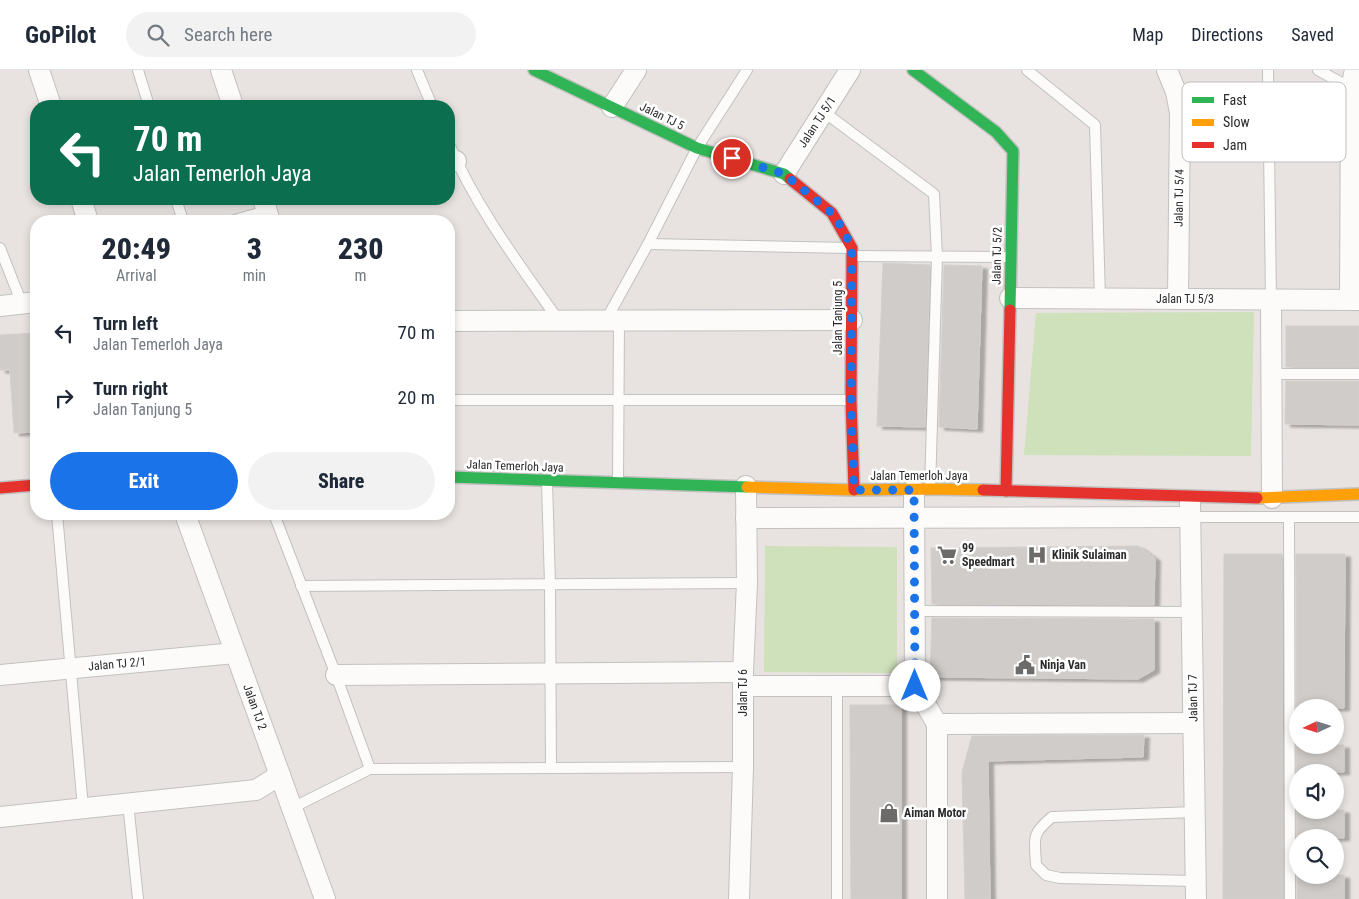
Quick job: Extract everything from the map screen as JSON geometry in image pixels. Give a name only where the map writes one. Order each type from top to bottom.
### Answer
[{"type":"street","points":[[39,70],[49,100]]},
{"type":"street","points":[[221,70],[231,100]]},
{"type":"street","name":"Jalan TJ 5","points":[[534,70],[697,148],[784,174]]},
{"type":"street","points":[[612,107],[636,70]]},
{"type":"street","name":"Jalan TJ 5/1","points":[[784,174],[850,70]]},
{"type":"street","name":"Jalan TJ 5/2","points":[[913,70],[996,132],[1013,151],[1006,491]]},
{"type":"street","name":"Jalan TJ 5/4","points":[[1167,70],[1176,92],[1180,113],[1178,299]]},
{"type":"street","points":[[1355,83],[1355,300]]},
{"type":"street","name":"Jalan Tanjung 5","points":[[784,174],[832,213],[842,228],[852,252],[851,400],[854,490]]},
{"type":"street","name":"Jalan TJ 5/3","points":[[1010,298],[1355,300]]},
{"type":"street","points":[[1271,300],[1272,498]]},
{"type":"street","points":[[0,306],[29,303]]},
{"type":"street","points":[[455,321],[852,320]]},
{"type":"street","name":"Jalan Temerloh Jaya","points":[[455,477],[854,490],[1006,491],[1272,498],[1359,494]]},
{"type":"street","points":[[0,488],[30,486]]},
{"type":"street","name":"Jalan TJ 6","points":[[739,899],[743,766],[743,679],[747,583],[746,486]]},
{"type":"street","points":[[922,490],[915,518],[915,686],[937,724],[937,899]]},
{"type":"street","name":"Jalan TJ 7","points":[[1189,496],[1196,890]]},
{"type":"street","points":[[746,518],[1190,517]]},
{"type":"street","name":"Jalan TJ 2","points":[[186,520],[326,899]]},
{"type":"street","name":"Jalan TJ 2/1","points":[[0,674],[235,654]]},
{"type":"street","points":[[336,675],[551,673],[743,679],[837,686],[915,686]]},
{"type":"street","points":[[937,724],[1193,723]]},
{"type":"street","points":[[0,817],[256,790],[280,775]]},
{"type":"lane","points":[[138,70],[147,100]]},
{"type":"lane","points":[[417,70],[430,100]]},
{"type":"lane","points":[[618,483],[619,400],[613,321],[648,244],[697,148],[747,70]]},
{"type":"lane","points":[[1027,70],[1095,125],[1100,298]]},
{"type":"lane","points":[[1318,70],[1355,83]]},
{"type":"lane","points":[[824,112],[934,194],[937,257],[922,490]]},
{"type":"lane","points":[[455,162],[504,243],[559,320]]},
{"type":"lane","points":[[1269,162],[1271,300]]},
{"type":"lane","points":[[251,215],[266,210]]},
{"type":"lane","points":[[648,244],[937,257],[1010,257]]},
{"type":"lane","points":[[0,248],[29,303]]},
{"type":"lane","points":[[1270,374],[1359,374]]},
{"type":"lane","points":[[455,400],[851,400]]},
{"type":"lane","points":[[547,481],[550,584],[551,768]]},
{"type":"lane","points":[[1190,517],[1359,517]]},
{"type":"lane","points":[[1288,517],[1290,899]]},
{"type":"lane","points":[[58,520],[83,808]]},
{"type":"lane","points":[[276,520],[370,769]]},
{"type":"lane","points":[[301,586],[747,583]]},
{"type":"lane","points":[[915,612],[1192,612]]},
{"type":"lane","points":[[836,899],[837,686]]},
{"type":"lane","points":[[292,808],[370,769],[743,766]]},
{"type":"lane","points":[[128,803],[138,899]]},
{"type":"lane","points":[[1194,812],[1052,817],[1040,826],[1034,836],[1036,866],[1046,875],[1060,878],[1196,890]]},
{"type":"green space","points":[[1254,312],[1251,456],[1024,455],[1036,313]]},
{"type":"green space","points":[[765,546],[897,547],[897,673],[764,672]]},
{"type":"building","points":[[883,263],[930,265],[925,427],[877,426]]},
{"type":"building","points":[[944,265],[982,266],[977,429],[939,427]]},
{"type":"building","points":[[1286,326],[1359,326],[1359,367],[1286,367]]},
{"type":"building","points":[[30,333],[30,432],[14,433],[10,370],[0,370],[0,335]]},
{"type":"building","points":[[1286,381],[1359,381],[1359,425],[1285,424]]},
{"type":"building","points":[[1138,546],[1155,558],[1154,605],[932,604],[931,548]]},
{"type":"building","points":[[1224,554],[1282,554],[1283,899],[1223,899]]},
{"type":"building","points":[[1296,554],[1345,554],[1344,708],[1344,699],[1296,699]]},
{"type":"building","points":[[932,618],[1154,619],[1154,670],[1138,679],[930,677]]},
{"type":"building","points":[[850,705],[901,705],[901,899],[851,899]]},
{"type":"building","points":[[1144,735],[1143,757],[988,761],[990,899],[965,899],[962,772],[972,736]]},
{"type":"building","points":[[1297,754],[1344,754],[1344,764],[1297,764]]},
{"type":"building","points":[[1297,819],[1344,819],[1344,829],[1297,829]]},
{"type":"building","points":[[1297,884],[1344,884],[1344,899],[1297,899]]},
{"type":"traffic: fast","points":[[534,70],[697,148],[784,174],[790,179]]},
{"type":"traffic: fast","points":[[913,70],[996,132],[1013,151],[1010,310]]},
{"type":"traffic: fast","points":[[455,477],[747,487]]},
{"type":"traffic: slow","points":[[747,487],[854,490],[983,490]]},
{"type":"traffic: slow","points":[[1257,498],[1359,494]]},
{"type":"traffic: jam","points":[[790,179],[832,213],[852,248],[851,400],[854,490]]},
{"type":"traffic: jam","points":[[1006,491],[1010,310]]},
{"type":"traffic: jam","points":[[0,488],[30,486]]},
{"type":"traffic: jam","points":[[983,490],[1257,498]]},
{"type":"place","name":"99 Speedmart","points":[[947,555]]},
{"type":"place","name":"Klinik Sulaiman","points":[[1037,555]]},
{"type":"place","name":"Ninja Van","points":[[1025,665]]},
{"type":"place","name":"Aiman Motor","points":[[889,813]]},
{"type":"route","points":[[732,158],[784,174],[832,213],[852,248],[851,400],[854,490],[914,490],[915,686]]}]
